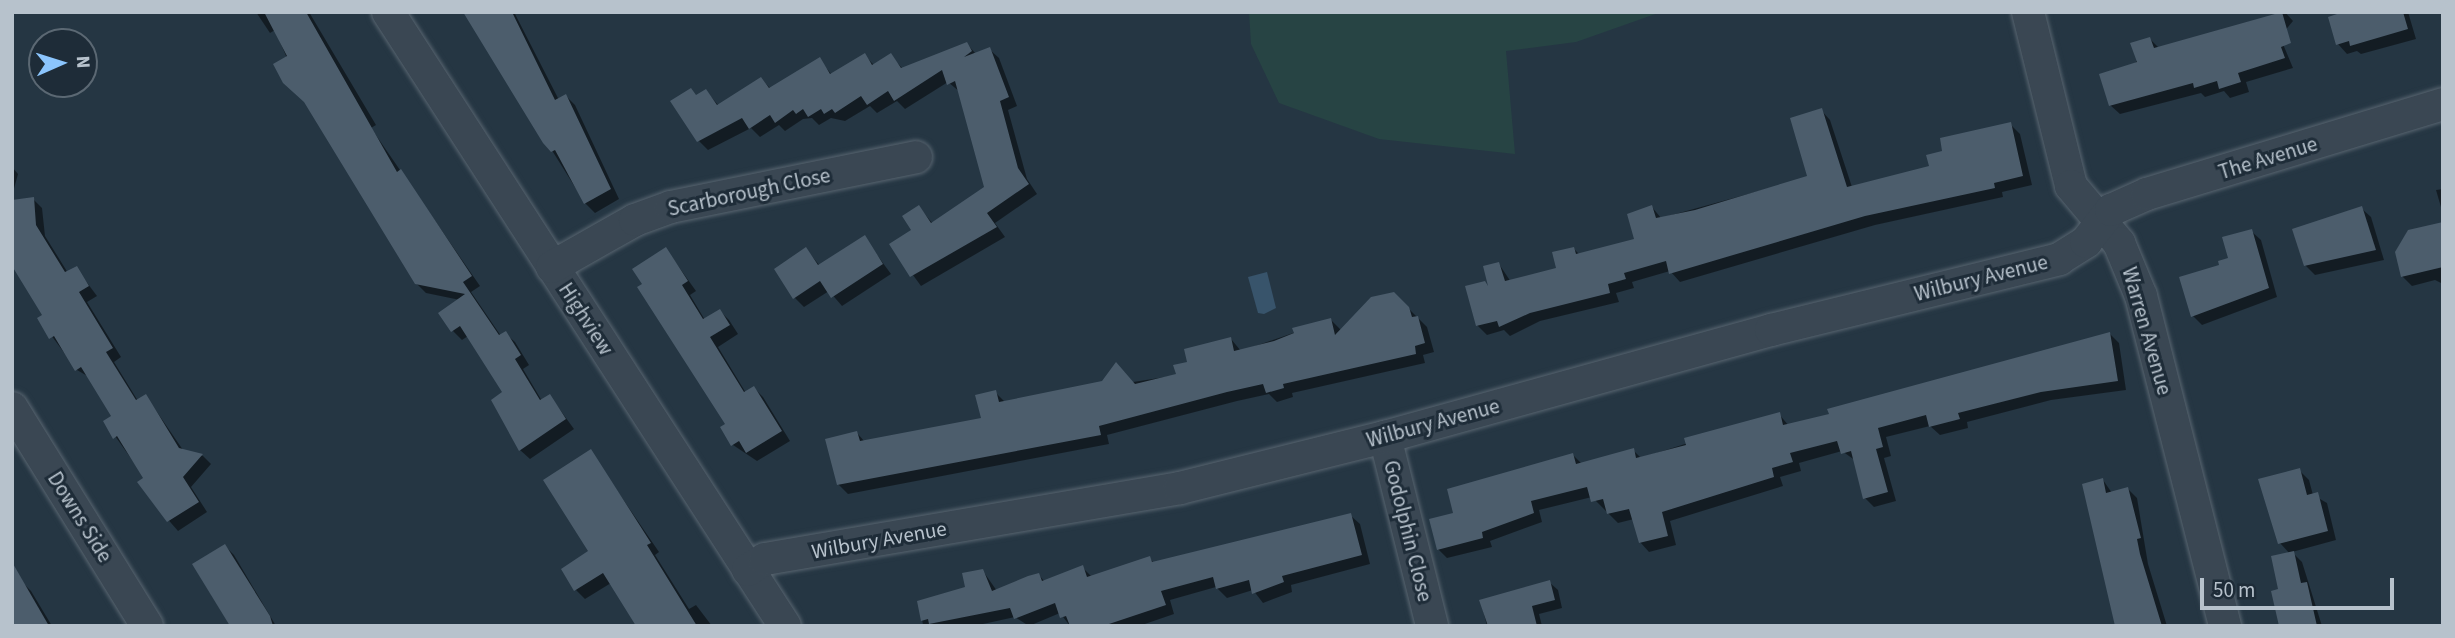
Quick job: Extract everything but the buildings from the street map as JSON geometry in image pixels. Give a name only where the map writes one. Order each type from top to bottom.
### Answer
[{"type":"street","name":"Highview","points":[[388,12],[785,626]]},
{"type":"street","name":"Warren Avenue","points":[[2028,12],[2062,161],[2071,186],[2099,223],[2119,243],[2141,296],[2225,626]]},
{"type":"street","name":"The Avenue","points":[[2099,223],[2111,210],[2147,194],[2443,104]]},
{"type":"street","name":"Scarborough Close","points":[[552,267],[627,224],[671,207],[916,157]]},
{"type":"street","name":"Wilbury Avenue","points":[[748,570],[765,559],[1180,488],[1385,437],[1770,330],[2059,259],[2086,242],[2099,223]]},
{"type":"street","name":"Downs Side","points":[[12,408],[147,626]]},
{"type":"street","name":"Godolphin Close","points":[[1385,437],[1432,626]]},
{"type":"green space","points":[[1249,12],[1661,12],[1576,42],[1506,51],[1515,154],[1379,139],[1279,103],[1251,44]]},
{"type":"water","points":[[1267,272],[1276,308],[1264,314],[1258,313],[1248,277]]}]
